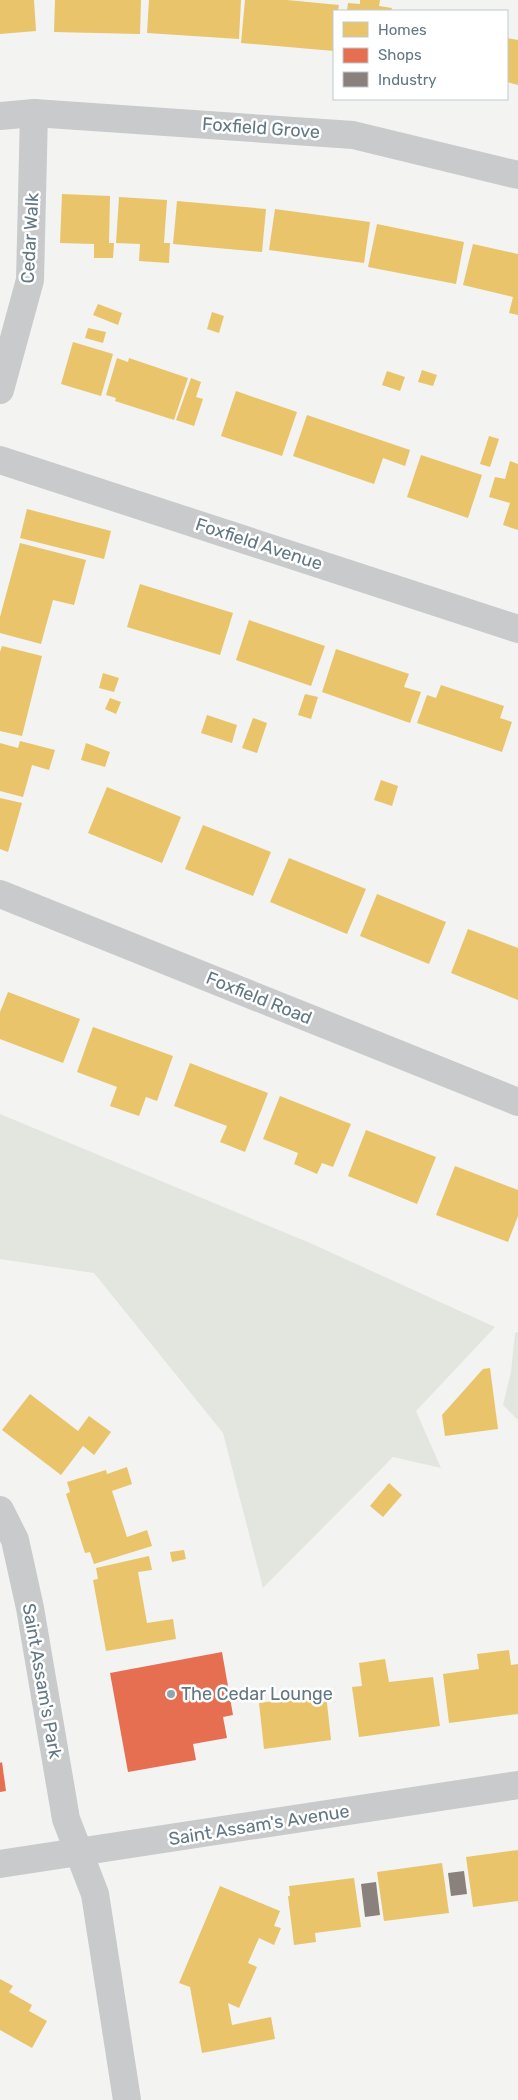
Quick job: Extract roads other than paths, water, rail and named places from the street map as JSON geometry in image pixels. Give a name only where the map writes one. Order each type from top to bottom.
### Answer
[{"type":"street","name":"Foxfield Grove","points":[[0,116],[34,112],[353,135],[518,175]]},
{"type":"street","name":"Cedar Walk","points":[[0,390],[30,280],[34,112]]},
{"type":"street","name":"Foxfield Avenue","points":[[0,460],[518,628]]},
{"type":"street","name":"Foxfield Road","points":[[0,894],[518,1102]]},
{"type":"street","name":"Saint Assam's Park","points":[[0,1510],[15,1540],[30,1608],[66,1819],[95,1894],[127,2100]]},
{"type":"street","name":"Saint Assam's Avenue","points":[[0,1864],[518,1785]]},
{"type":"place","name":"The Cedar Lounge","points":[[171,1694]]}]
